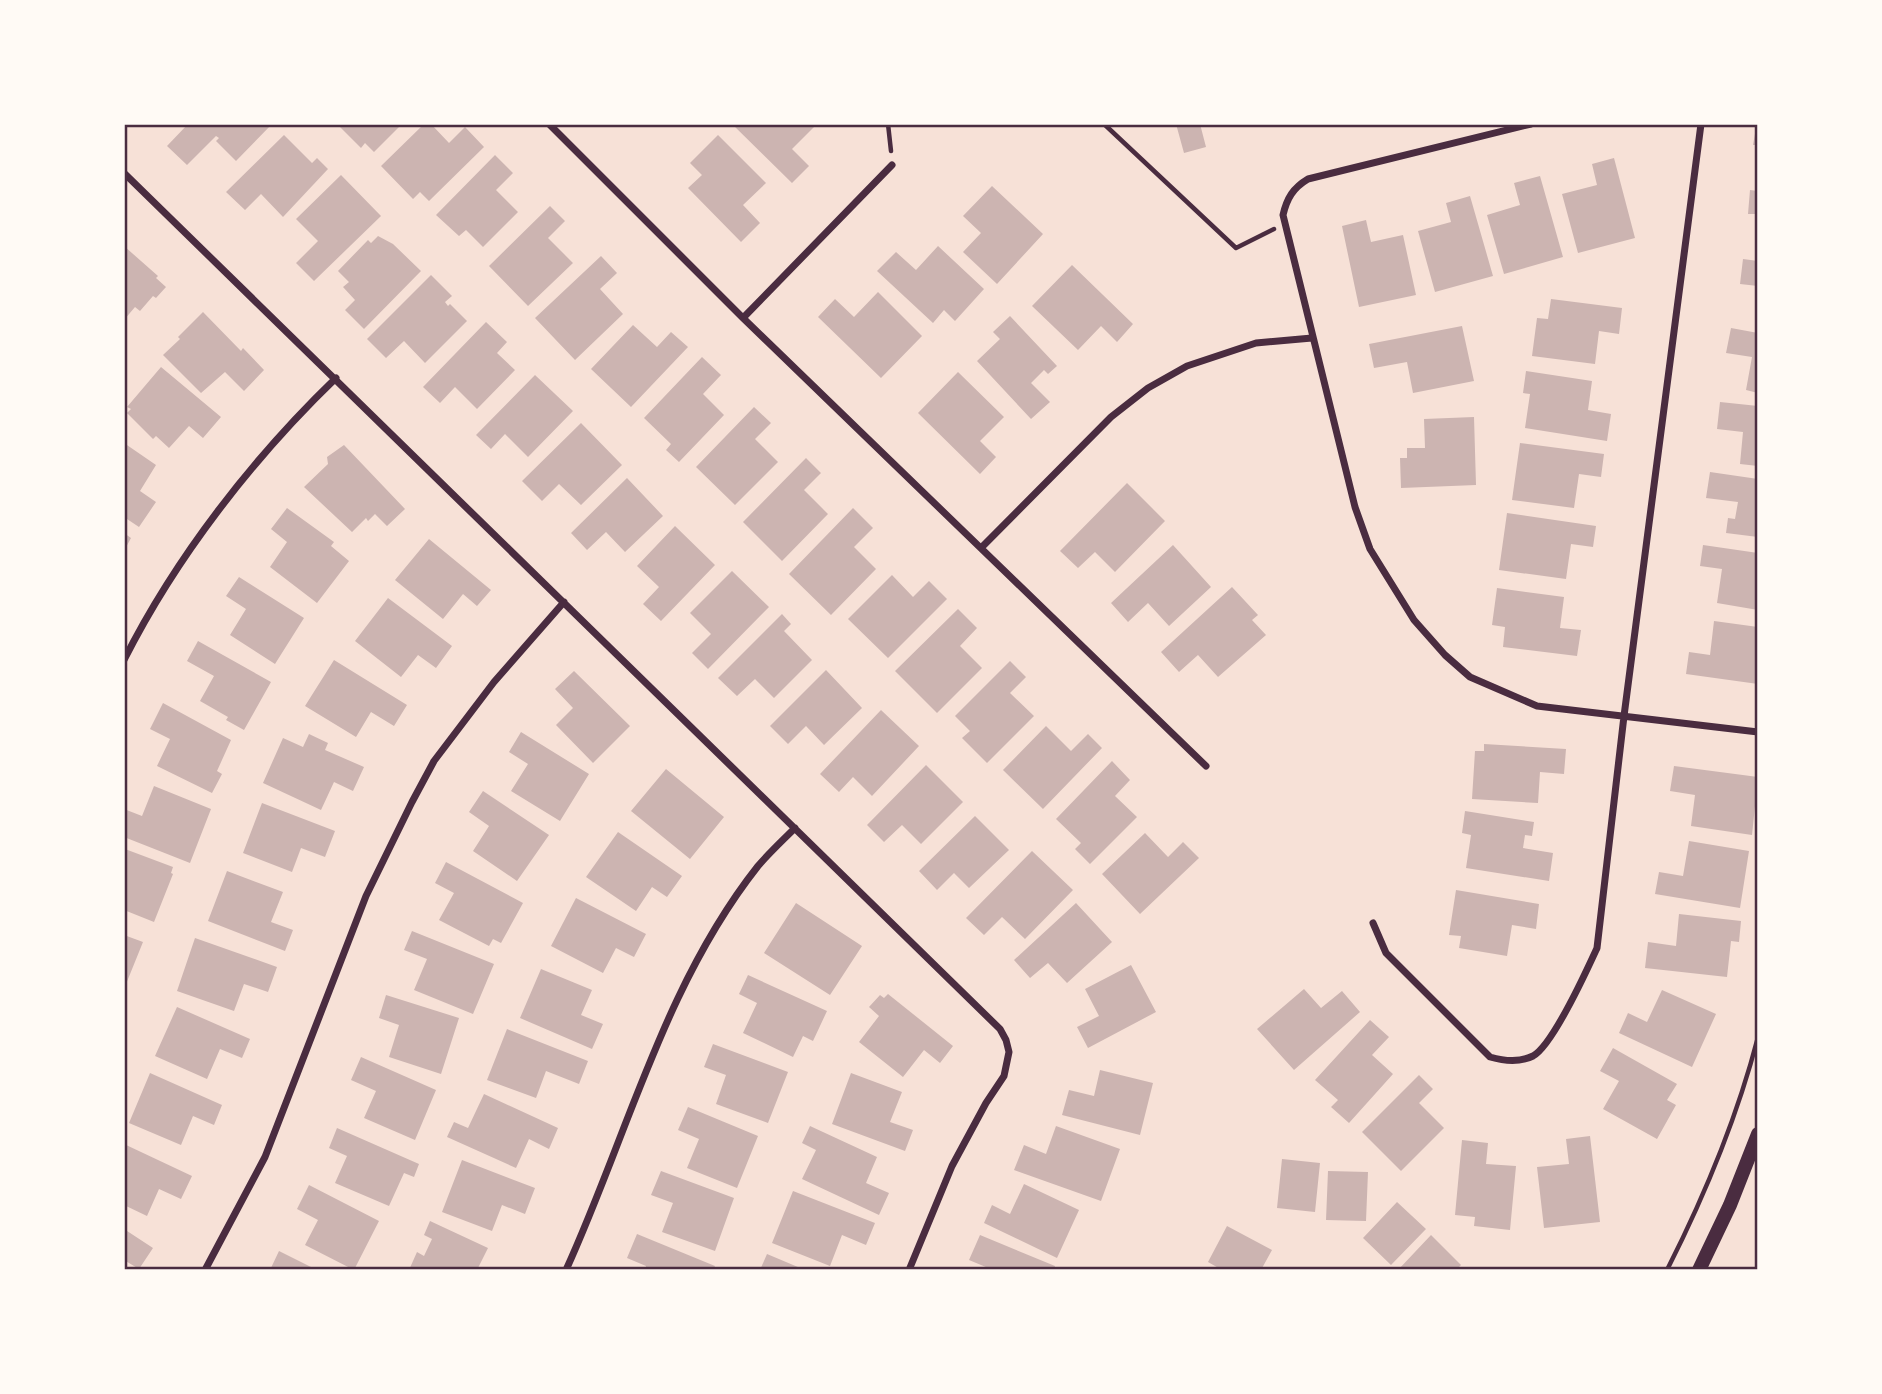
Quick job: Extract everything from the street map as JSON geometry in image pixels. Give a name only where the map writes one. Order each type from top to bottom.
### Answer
[{"type":"main road","points":[[1699,1270],[1734,1195],[1758,1134]]},
{"type":"street","points":[[549,124],[743,318],[1206,766]]},
{"type":"street","points":[[1531,124],[1308,179],[1291,193],[1283,215],[1355,507],[1370,549],[1414,620],[1453,663],[1470,677],[1498,691],[1537,706],[1758,732]]},
{"type":"street","points":[[1373,923],[1386,953],[1490,1057],[1504,1060],[1532,1056],[1544,1048],[1597,948],[1624,716],[1701,124]]},
{"type":"street","points":[[743,318],[892,165]]},
{"type":"street","points":[[124,173],[1000,1029],[1009,1052],[1004,1076],[952,1166],[909,1270]]},
{"type":"street","points":[[981,548],[1111,417],[1148,388],[1187,366],[1256,343],[1312,338]]},
{"type":"street","points":[[124,660],[169,583],[212,520],[295,417],[336,378]]},
{"type":"street","points":[[205,1270],[265,1157],[366,896],[412,802],[435,761],[494,682],[564,602]]},
{"type":"street","points":[[566,1270],[675,1002],[724,915],[759,865],[795,828]]},
{"type":"path","points":[[888,124],[892,165]]},
{"type":"path","points":[[1104,124],[1236,248],[1285,223]]},
{"type":"path","points":[[1667,1270],[1714,1171],[1734,1117],[1758,1037]]},
{"type":"building","points":[[188,124],[272,124],[236,161],[216,141],[219,138],[216,136],[187,165],[167,146]]},
{"type":"building","points":[[337,124],[402,124],[374,152],[365,143],[361,148]]},
{"type":"building","points":[[424,124],[431,124],[449,143],[465,127],[484,147],[429,201],[420,192],[413,199],[381,166]]},
{"type":"building","points":[[732,124],[813,124],[815,126],[792,149],[809,166],[792,183]]},
{"type":"building","points":[[1176,124],[1200,124],[1206,147],[1184,153]]},
{"type":"building","points":[[1756,128],[1758,145],[1753,145]]},
{"type":"building","points":[[284,135],[312,163],[317,158],[328,169],[283,217],[261,194],[245,210],[226,192]]},
{"type":"building","points":[[718,135],[766,183],[743,205],[760,223],[741,242],[688,188],[702,175],[690,163]]},
{"type":"building","points":[[495,155],[513,173],[496,190],[518,212],[483,247],[466,230],[459,236],[436,215]]},
{"type":"building","points":[[1614,158],[1635,238],[1578,253],[1562,194],[1597,185],[1592,164]]},
{"type":"building","points":[[341,175],[381,216],[314,281],[296,263],[318,241],[296,219]]},
{"type":"building","points":[[1540,176],[1563,257],[1504,274],[1487,215],[1520,205],[1514,183]]},
{"type":"building","points":[[992,186],[1043,234],[997,284],[963,252],[981,233],[963,216]]},
{"type":"building","points":[[1750,190],[1758,191],[1758,214],[1748,214]]},
{"type":"building","points":[[1470,196],[1493,276],[1435,292],[1418,231],[1451,222],[1446,203]]},
{"type":"building","points":[[550,206],[565,221],[548,238],[573,263],[528,306],[489,266]]},
{"type":"building","points":[[1366,220],[1371,242],[1403,235],[1416,295],[1359,307],[1342,226]]},
{"type":"building","points":[[378,236],[393,244],[421,271],[364,329],[345,310],[355,300],[343,287],[349,282],[338,271],[368,240],[371,243]]},
{"type":"building","points":[[124,246],[158,276],[156,278],[166,287],[156,298],[153,296],[140,311],[135,307],[124,320]]},
{"type":"building","points":[[938,246],[984,289],[955,321],[944,310],[933,323],[877,271],[896,252],[916,270]]},
{"type":"building","points":[[601,256],[617,273],[600,289],[623,314],[575,360],[535,318]]},
{"type":"building","points":[[1743,259],[1758,261],[1758,286],[1740,284]]},
{"type":"building","points":[[1072,265],[1133,324],[1117,342],[1101,326],[1078,350],[1032,306]]},
{"type":"building","points":[[431,275],[452,296],[445,302],[448,306],[450,304],[467,321],[425,363],[404,341],[386,358],[367,339]]},
{"type":"building","points":[[878,292],[922,336],[881,378],[818,317],[835,299],[854,317]]},
{"type":"building","points":[[1551,299],[1622,308],[1619,334],[1599,331],[1595,364],[1532,356],[1537,318],[1548,319]]},
{"type":"building","points":[[203,312],[264,370],[244,391],[225,372],[201,393],[163,355]]},
{"type":"building","points":[[1010,316],[1057,366],[1048,374],[1044,370],[1031,383],[1050,402],[1031,419],[977,361],[1000,339],[993,332]]},
{"type":"building","points":[[486,322],[507,342],[497,353],[515,370],[477,409],[455,387],[440,403],[423,387]]},
{"type":"building","points":[[633,325],[657,347],[671,332],[688,347],[631,407],[591,369]]},
{"type":"building","points":[[1462,326],[1474,381],[1413,393],[1407,362],[1374,368],[1369,344]]},
{"type":"building","points":[[1731,328],[1758,333],[1758,393],[1746,390],[1752,357],[1726,353]]},
{"type":"building","points":[[702,357],[721,375],[703,394],[724,415],[679,462],[666,450],[671,444],[644,418]]},
{"type":"building","points":[[161,367],[221,417],[203,438],[189,426],[169,448],[156,436],[153,439],[127,413],[131,409],[127,407]]},
{"type":"building","points":[[1526,371],[1592,381],[1588,410],[1611,414],[1607,441],[1525,428],[1530,394],[1523,393]]},
{"type":"building","points":[[958,372],[1004,417],[980,441],[996,457],[980,474],[918,413]]},
{"type":"building","points":[[535,375],[573,411],[528,457],[505,434],[491,449],[476,435]]},
{"type":"building","points":[[1720,402],[1758,406],[1758,466],[1740,464],[1743,432],[1717,429]]},
{"type":"building","points":[[754,407],[771,423],[755,439],[778,462],[735,505],[696,467]]},
{"type":"building","points":[[1474,417],[1476,485],[1401,488],[1400,458],[1407,458],[1407,448],[1425,448],[1424,419]]},
{"type":"building","points":[[581,423],[622,465],[581,505],[559,484],[542,501],[522,481]]},
{"type":"building","points":[[124,443],[156,465],[140,491],[156,502],[139,527],[124,517]]},
{"type":"building","points":[[1520,443],[1604,454],[1601,477],[1579,474],[1574,508],[1512,500]]},
{"type":"building","points":[[344,445],[405,509],[387,526],[375,514],[368,521],[366,518],[352,532],[304,487],[328,464],[327,457]]},
{"type":"building","points":[[806,458],[821,473],[804,490],[828,514],[782,561],[743,522]]},
{"type":"building","points":[[1710,472],[1758,479],[1758,537],[1726,533],[1728,518],[1735,519],[1738,502],[1706,498]]},
{"type":"building","points":[[627,478],[663,516],[625,552],[606,532],[587,550],[571,533]]},
{"type":"building","points":[[1127,483],[1165,521],[1115,572],[1095,552],[1078,568],[1060,551]]},
{"type":"building","points":[[287,508],[334,542],[331,546],[349,561],[317,603],[270,567],[287,542],[271,529]]},
{"type":"building","points":[[853,508],[873,528],[854,547],[876,569],[831,615],[789,574]]},
{"type":"building","points":[[1507,513],[1596,526],[1593,547],[1571,544],[1566,579],[1499,570]]},
{"type":"building","points":[[675,526],[715,565],[661,621],[643,604],[659,587],[637,566]]},
{"type":"building","points":[[124,533],[131,538],[124,551]]},
{"type":"building","points":[[429,539],[491,590],[477,606],[463,594],[443,619],[395,580]]},
{"type":"building","points":[[1173,545],[1211,587],[1169,626],[1148,603],[1128,622],[1111,603]]},
{"type":"building","points":[[1703,545],[1758,553],[1758,610],[1717,603],[1722,569],[1700,566]]},
{"type":"building","points":[[732,571],[769,607],[708,669],[692,653],[711,634],[690,613]]},
{"type":"building","points":[[892,575],[913,597],[929,581],[947,599],[888,658],[848,619]]},
{"type":"building","points":[[239,577],[304,618],[275,664],[230,635],[246,609],[226,596]]},
{"type":"building","points":[[1232,587],[1258,615],[1252,620],[1266,635],[1218,677],[1198,655],[1179,672],[1161,652]]},
{"type":"building","points":[[1497,588],[1564,597],[1560,628],[1581,630],[1577,656],[1503,647],[1505,627],[1492,625]]},
{"type":"building","points":[[388,598],[452,646],[436,668],[418,655],[401,677],[355,641]]},
{"type":"building","points":[[958,609],[977,628],[960,646],[982,668],[937,713],[895,671]]},
{"type":"building","points":[[782,614],[791,624],[784,631],[812,660],[774,698],[755,679],[737,696],[718,678]]},
{"type":"building","points":[[1714,621],[1758,627],[1758,684],[1686,674],[1689,652],[1710,655]]},
{"type":"building","points":[[198,641],[271,682],[244,730],[200,701],[214,676],[187,661]]},
{"type":"building","points":[[334,660],[407,705],[394,726],[371,712],[356,737],[305,706]]},
{"type":"building","points":[[1010,661],[1026,677],[1010,693],[1034,716],[987,763],[962,738],[970,731],[955,716]]},
{"type":"building","points":[[826,670],[862,708],[824,745],[806,726],[788,744],[770,726]]},
{"type":"building","points":[[574,671],[630,726],[593,763],[556,725],[573,708],[555,689]]},
{"type":"building","points":[[163,703],[231,740],[217,771],[222,774],[212,793],[157,766],[170,739],[150,729]]},
{"type":"building","points":[[881,710],[919,746],[872,796],[853,777],[839,792],[820,774]]},
{"type":"building","points":[[1046,726],[1071,751],[1088,734],[1102,748],[1043,809],[1003,770]]},
{"type":"building","points":[[521,732],[589,774],[560,821],[511,791],[528,764],[509,752]]},
{"type":"building","points":[[309,734],[328,743],[325,750],[364,767],[353,791],[334,782],[321,810],[263,783],[283,738],[303,747]]},
{"type":"building","points":[[1484,744],[1566,749],[1564,774],[1540,772],[1538,803],[1472,799],[1475,751],[1484,751]]},
{"type":"building","points":[[1112,761],[1130,780],[1115,796],[1137,817],[1090,864],[1075,849],[1081,843],[1056,819]]},
{"type":"building","points":[[926,765],[963,802],[921,844],[902,825],[884,842],[867,825]]},
{"type":"building","points":[[1674,766],[1758,777],[1752,835],[1691,826],[1695,795],[1670,791]]},
{"type":"building","points":[[666,769],[724,817],[690,859],[631,811]]},
{"type":"building","points":[[154,786],[211,809],[190,863],[124,837],[124,809],[142,816]]},
{"type":"building","points":[[483,791],[549,835],[517,881],[473,851],[489,826],[469,812]]},
{"type":"building","points":[[262,803],[335,831],[325,857],[301,848],[292,872],[243,853]]},
{"type":"building","points":[[1465,811],[1534,822],[1532,836],[1525,835],[1523,848],[1553,853],[1549,881],[1466,868],[1471,835],[1462,833]]},
{"type":"building","points":[[975,816],[1009,850],[969,888],[954,873],[937,890],[919,871]]},
{"type":"building","points":[[618,832],[682,876],[667,897],[652,887],[636,911],[586,877]]},
{"type":"building","points":[[1145,833],[1168,857],[1183,842],[1199,858],[1140,914],[1102,874]]},
{"type":"building","points":[[1689,841],[1749,851],[1740,908],[1655,894],[1659,872],[1683,876]]},
{"type":"building","points":[[125,849],[173,867],[173,874],[154,922],[124,910]]},
{"type":"building","points":[[1032,851],[1073,890],[1025,939],[1002,917],[984,935],[966,918]]},
{"type":"building","points":[[446,862],[523,903],[501,943],[493,939],[489,946],[439,920],[454,893],[435,883]]},
{"type":"building","points":[[227,871],[283,892],[271,922],[293,930],[285,951],[208,921]]},
{"type":"building","points":[[1456,890],[1539,904],[1536,929],[1512,925],[1507,956],[1459,948],[1461,936],[1449,935]]},
{"type":"building","points":[[576,898],[646,934],[634,957],[616,948],[603,973],[551,946]]},
{"type":"building","points":[[796,903],[862,946],[830,995],[764,953]]},
{"type":"building","points":[[1076,903],[1112,942],[1067,983],[1048,963],[1030,978],[1014,960]]},
{"type":"building","points":[[1679,914],[1741,921],[1739,942],[1731,941],[1727,977],[1645,968],[1648,942],[1676,946]]},
{"type":"building","points":[[412,931],[494,964],[473,1014],[414,990],[427,959],[404,950]]},
{"type":"building","points":[[124,935],[143,942],[124,989]]},
{"type":"building","points":[[195,938],[277,967],[268,992],[244,984],[234,1011],[177,991]]},
{"type":"building","points":[[1131,965],[1156,1012],[1088,1048],[1077,1027],[1099,1016],[1085,989]]},
{"type":"building","points":[[541,969],[592,990],[581,1015],[603,1024],[592,1049],[520,1018]]},
{"type":"building","points":[[748,975],[827,1011],[813,1041],[803,1036],[793,1057],[743,1033],[757,1003],[739,994]]},
{"type":"building","points":[[1304,989],[1321,1008],[1342,991],[1360,1012],[1294,1070],[1257,1029]]},
{"type":"building","points":[[1662,990],[1716,1014],[1692,1067],[1619,1033],[1628,1013],[1647,1022]]},
{"type":"building","points":[[888,994],[953,1046],[940,1063],[924,1050],[903,1077],[859,1042],[879,1016],[869,1007],[880,995],[884,998]]},
{"type":"building","points":[[386,995],[459,1018],[441,1074],[389,1057],[399,1025],[379,1018]]},
{"type":"building","points":[[177,1007],[250,1039],[242,1058],[220,1049],[207,1079],[155,1056]]},
{"type":"building","points":[[1370,1020],[1389,1037],[1372,1055],[1393,1074],[1349,1123],[1331,1107],[1338,1100],[1315,1080]]},
{"type":"building","points":[[507,1029],[588,1061],[579,1084],[546,1071],[536,1098],[487,1080]]},
{"type":"building","points":[[713,1044],[788,1072],[768,1123],[716,1104],[726,1075],[704,1067]]},
{"type":"building","points":[[1613,1048],[1677,1084],[1667,1100],[1676,1105],[1657,1139],[1603,1109],[1619,1081],[1600,1071]]},
{"type":"building","points":[[361,1057],[436,1090],[415,1140],[364,1118],[376,1091],[351,1080]]},
{"type":"building","points":[[1100,1070],[1153,1083],[1140,1135],[1062,1115],[1069,1090],[1094,1096]]},
{"type":"building","points":[[150,1073],[222,1105],[214,1125],[193,1116],[181,1145],[129,1123]]},
{"type":"building","points":[[851,1073],[902,1092],[890,1122],[913,1130],[905,1151],[832,1124]]},
{"type":"building","points":[[1419,1075],[1433,1089],[1419,1103],[1444,1128],[1401,1171],[1362,1132]]},
{"type":"building","points":[[484,1094],[558,1128],[549,1149],[529,1139],[516,1168],[447,1137],[454,1122],[468,1128]]},
{"type":"building","points":[[688,1107],[758,1136],[737,1188],[687,1168],[699,1139],[678,1130]]},
{"type":"building","points":[[810,1126],[877,1157],[866,1183],[889,1193],[879,1215],[802,1179],[816,1150],[802,1143]]},
{"type":"building","points":[[1056,1126],[1120,1149],[1101,1201],[1014,1170],[1024,1145],[1046,1154]]},
{"type":"building","points":[[337,1128],[419,1164],[414,1177],[404,1173],[389,1206],[335,1183],[347,1156],[329,1148]]},
{"type":"building","points":[[1590,1136],[1600,1222],[1544,1228],[1537,1167],[1569,1164],[1566,1139]]},
{"type":"building","points":[[1462,1140],[1488,1143],[1486,1164],[1516,1166],[1510,1230],[1474,1226],[1475,1217],[1455,1215]]},
{"type":"building","points":[[124,1144],[192,1176],[181,1199],[159,1189],[147,1216],[124,1205]]},
{"type":"building","points":[[1282,1159],[1320,1163],[1315,1212],[1277,1208]]},
{"type":"building","points":[[462,1160],[535,1188],[525,1214],[502,1205],[492,1231],[442,1212]]},
{"type":"building","points":[[661,1171],[734,1198],[715,1251],[662,1232],[673,1203],[651,1195]]},
{"type":"building","points":[[1328,1171],[1368,1172],[1366,1221],[1326,1220]]},
{"type":"building","points":[[1024,1184],[1079,1210],[1057,1258],[984,1223],[992,1205],[1010,1214]]},
{"type":"building","points":[[309,1185],[379,1221],[354,1270],[305,1245],[318,1220],[297,1209]]},
{"type":"building","points":[[793,1191],[875,1223],[866,1245],[842,1235],[830,1266],[772,1243]]},
{"type":"building","points":[[1397,1202],[1426,1229],[1391,1265],[1363,1238]]},
{"type":"building","points":[[430,1221],[488,1248],[477,1270],[409,1270],[417,1252],[424,1256],[432,1239],[424,1235]]},
{"type":"building","points":[[1227,1226],[1272,1250],[1261,1270],[1222,1270],[1208,1262]]},
{"type":"building","points":[[124,1229],[153,1248],[139,1269],[124,1260]]},
{"type":"building","points":[[637,1234],[715,1266],[713,1270],[645,1270],[646,1266],[627,1258]]},
{"type":"building","points":[[980,1235],[1055,1266],[1054,1270],[993,1270],[969,1260]]},
{"type":"building","points":[[1431,1235],[1461,1265],[1456,1270],[1398,1270]]},
{"type":"building","points":[[279,1251],[317,1270],[270,1270]]},
{"type":"building","points":[[767,1254],[805,1270],[760,1270]]}]
